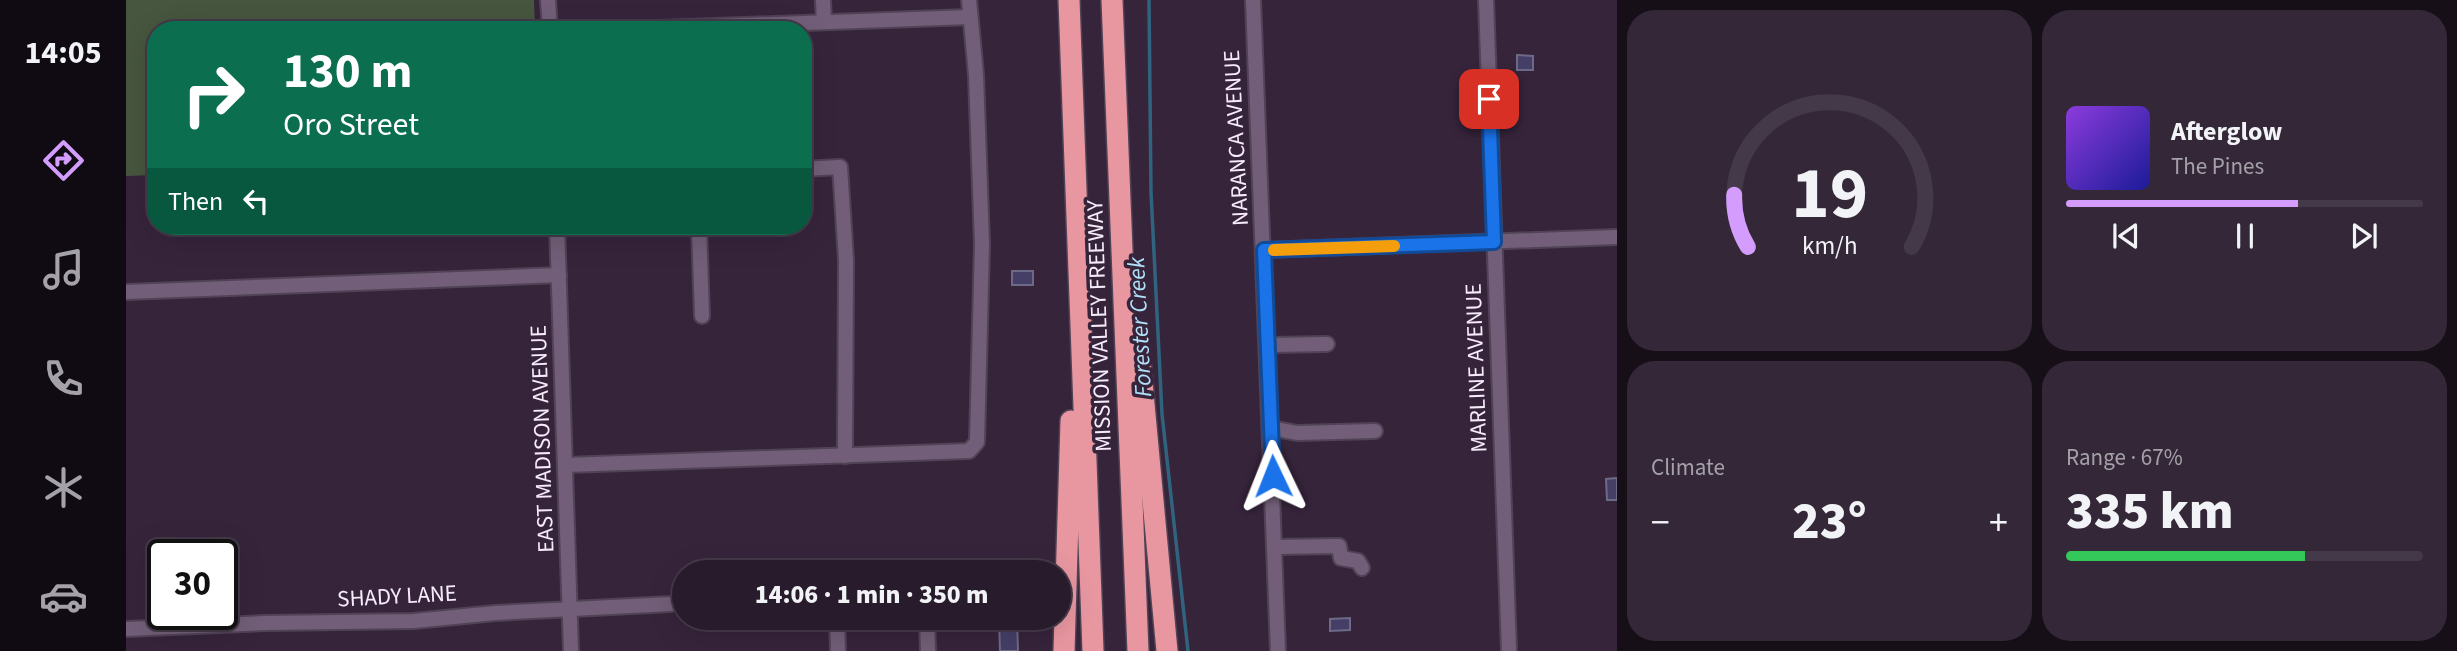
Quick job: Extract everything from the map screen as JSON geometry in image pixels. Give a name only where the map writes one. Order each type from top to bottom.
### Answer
[{"type":"highway","name":"MISSION VALLEY FREEWAY","points":[[1069,0],[1093,651]]},
{"type":"highway","name":"MISSION VALLEY FREEWAY","points":[[1112,0],[1138,651]]},
{"type":"highway","points":[[1121,202],[1142,362],[1167,651]]},
{"type":"highway","points":[[1064,651],[1072,394],[1081,354]]},
{"type":"street","points":[[548,0],[549,21]]},
{"type":"street","points":[[823,0],[824,22]]},
{"type":"street","points":[[566,465],[969,451],[976,442],[982,244],[976,75],[969,0]]},
{"type":"street","name":"NARANCA AVENUE","points":[[1253,0],[1278,651]]},
{"type":"street","name":"MARLINE AVENUE","points":[[1486,0],[1509,651]]},
{"type":"street","points":[[812,22],[970,17]]},
{"type":"street","points":[[812,169],[840,167],[846,260],[845,456]]},
{"type":"street","name":"EAST MADISON AVENUE","points":[[557,235],[571,651]]},
{"type":"street","points":[[699,235],[702,316]]},
{"type":"street","points":[[1264,250],[1617,237]]},
{"type":"street","points":[[126,292],[559,275]]},
{"type":"street","points":[[1268,345],[1327,344]]},
{"type":"street","points":[[1271,428],[1297,433],[1376,431]]},
{"type":"street","points":[[1276,547],[1339,546],[1341,558],[1358,561],[1363,568]]},
{"type":"street","name":"SHADY LANE","points":[[126,628],[414,621],[569,608],[671,604]]},
{"type":"street","points":[[837,630],[838,651]]},
{"type":"street","points":[[927,630],[928,651]]},
{"type":"green space","points":[[126,0],[534,0],[535,21],[147,21],[147,175],[126,176]]},
{"type":"building","points":[[1517,55],[1533,56],[1533,70],[1517,70]]},
{"type":"building","points":[[1012,271],[1033,271],[1033,285],[1012,285]]},
{"type":"building","points":[[1617,478],[1617,500],[1607,500],[1606,479]]},
{"type":"building","points":[[1350,618],[1350,630],[1330,631],[1330,619]]},
{"type":"building","points":[[999,630],[1017,630],[1018,651],[1000,651]]},
{"type":"waterway","name":"Forester Creek","points":[[1149,0],[1151,192],[1162,414],[1188,651]]},
{"type":"slow traffic","points":[[1274,250],[1394,246]]},
{"type":"route","points":[[1273,476],[1264,250],[1494,242],[1489,99]]}]
